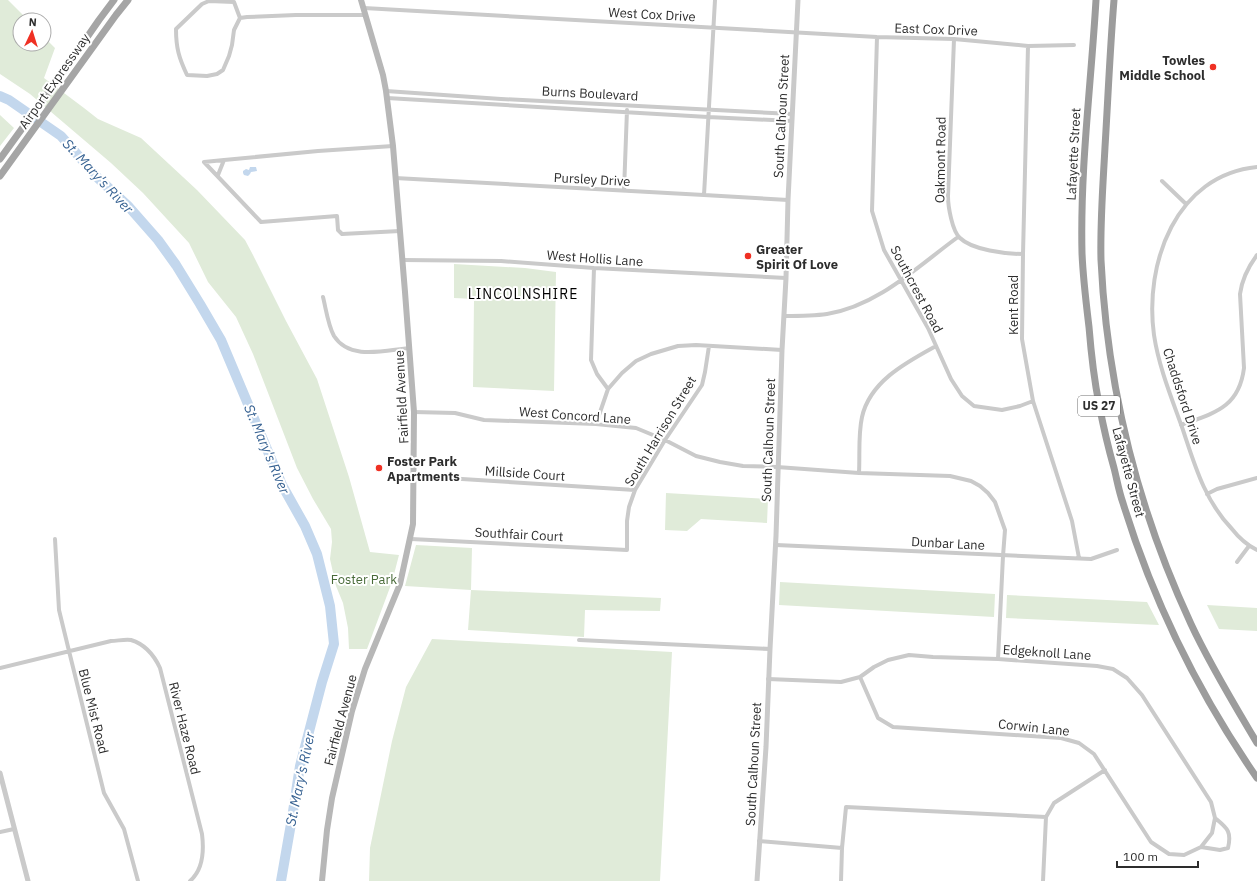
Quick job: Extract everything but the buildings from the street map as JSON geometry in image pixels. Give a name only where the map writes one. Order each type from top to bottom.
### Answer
[{"type":"highway","name":"Lafayette Street","points":[[1096,0],[1085,133],[1082,256],[1091,350],[1098,403],[1122,502],[1148,574],[1173,633],[1198,682],[1240,753],[1257,778]]},
{"type":"highway","name":"Lafayette Street","points":[[1114,0],[1102,199],[1101,258],[1109,348],[1118,400],[1142,497],[1164,559],[1191,624],[1216,673],[1257,743]]},
{"type":"main road","name":"Airport Expressway","points":[[0,159],[114,0]]},
{"type":"main road","name":"Airport Expressway","points":[[0,176],[128,0]]},
{"type":"main road","name":"Fairfield Avenue","points":[[322,881],[332,798],[352,712],[365,669],[400,584],[411,539],[413,524],[414,412],[393,146],[386,91],[377,50],[362,0]]},
{"type":"street","points":[[704,195],[715,0]]},
{"type":"street","name":"South Calhoun Street","points":[[757,881],[766,748],[768,678],[776,545],[788,200],[798,0]]},
{"type":"street","points":[[209,1],[234,2],[240,18],[234,30],[229,56],[222,70],[217,74],[207,76],[187,75],[178,56],[176,29],[202,4],[209,1]]},
{"type":"street","name":"West Cox Drive","points":[[364,8],[796,32]]},
{"type":"street","points":[[240,18],[296,15],[366,15]]},
{"type":"street","name":"East Cox Drive","points":[[796,32],[877,37],[954,39],[1028,46],[1074,45]]},
{"type":"street","name":"Southcrest Road","points":[[877,37],[872,211],[884,250],[928,328],[951,379],[962,396],[974,406],[1002,410],[1020,406],[1034,400]]},
{"type":"street","name":"Oakmont Road","points":[[954,39],[948,196],[949,210],[958,237]]},
{"type":"street","name":"Kent Road","points":[[1028,46],[1022,339],[1034,400],[1072,521],[1079,558]]},
{"type":"street","name":"Burns Boulevard","points":[[386,91],[501,99],[792,114]]},
{"type":"street","name":"Burns Boulevard","points":[[387,98],[792,121]]},
{"type":"street","points":[[624,191],[627,105]]},
{"type":"street","points":[[393,146],[318,151],[204,162],[261,222],[337,216],[338,230],[344,235],[400,231]]},
{"type":"street","points":[[218,175],[224,160]]},
{"type":"street","name":"Chaddsford Drive","points":[[1257,167],[1235,170],[1215,180],[1204,187],[1186,204],[1174,223],[1164,244],[1155,275],[1152,301],[1154,335],[1157,352],[1198,475],[1220,516],[1237,535],[1249,546],[1257,550]]},
{"type":"street","name":"Pursley Drive","points":[[395,178],[788,200]]},
{"type":"street","points":[[1162,181],[1186,204]]},
{"type":"street","points":[[784,316],[815,316],[841,311],[864,303],[901,280],[958,237],[970,244],[994,252],[1023,254]]},
{"type":"street","points":[[1181,425],[1219,411],[1229,402],[1238,389],[1244,368],[1240,294],[1246,271],[1257,255]]},
{"type":"street","name":"West Hollis Lane","points":[[403,260],[501,261],[594,268],[786,278]]},
{"type":"street","points":[[594,268],[591,360],[597,374],[608,389]]},
{"type":"street","points":[[323,297],[331,329],[346,348],[364,352],[410,348]]},
{"type":"street","points":[[596,424],[608,389],[622,373],[636,361],[651,354],[678,346],[782,350]]},
{"type":"street","name":"South Harrison Street","points":[[627,550],[627,521],[635,490],[665,440],[702,385],[709,346]]},
{"type":"street","points":[[859,473],[862,416],[873,393],[892,374],[907,362],[936,346]]},
{"type":"street","name":"West Concord Lane","points":[[414,412],[455,413],[484,420],[596,424],[636,428],[665,440],[696,456],[743,466],[859,473],[950,476],[962,478],[980,486],[995,502],[1005,530],[1002,556]]},
{"type":"street","name":"Millside Court","points":[[414,476],[635,490]]},
{"type":"street","points":[[1207,494],[1217,489],[1257,478]]},
{"type":"street","name":"Blue Mist Road","points":[[55,539],[59,610],[104,793],[124,829],[138,881]]},
{"type":"street","name":"Southfair Court","points":[[411,539],[627,550]]},
{"type":"street","name":"Dunbar Lane","points":[[776,545],[1091,559],[1117,550]]},
{"type":"street","points":[[1237,562],[1249,546]]},
{"type":"street","points":[[998,659],[1002,556]]},
{"type":"street","name":"River Haze Road","points":[[69,651],[111,641],[130,640],[144,646],[156,659],[160,668],[202,834],[203,853],[194,878],[190,881]]},
{"type":"street","points":[[579,640],[770,649]]},
{"type":"street","points":[[0,668],[69,651]]},
{"type":"street","name":"Edgeknoll Lane","points":[[768,678],[841,682],[860,677],[874,666],[888,660],[909,655],[998,659],[1097,666],[1113,669],[1127,678],[1142,695],[1211,802],[1215,818]]},
{"type":"street","name":"Corwin Lane","points":[[860,677],[878,718],[893,727],[1061,738],[1079,743],[1094,754],[1151,842],[1169,854],[1184,855],[1201,847]]},
{"type":"street","points":[[1042,881],[1046,817],[1054,803],[1105,770]]},
{"type":"street","points":[[0,773],[28,881]]},
{"type":"street","points":[[841,881],[842,848],[846,807],[1046,817]]},
{"type":"street","points":[[1215,818],[1227,829],[1230,838],[1228,848],[1220,850],[1201,847],[1212,833],[1215,818]]},
{"type":"street","points":[[0,832],[14,829]]},
{"type":"street","points":[[759,841],[842,848]]},
{"type":"green space","name":"Foster Park","points":[[0,0],[8,0],[20,12],[12,12],[12,52],[52,52],[52,45],[55,48],[44,78],[98,119],[141,138],[197,190],[245,240],[317,379],[349,477],[370,552],[399,555],[392,582],[367,649],[349,649],[348,628],[343,603],[336,586],[330,559],[332,542],[331,529],[297,468],[253,354],[236,317],[208,282],[189,243],[143,193],[111,163],[30,94],[0,74]]},
{"type":"green space","points":[[0,115],[14,128],[0,146]]},
{"type":"green space","points":[[454,264],[525,268],[556,272],[554,391],[473,387],[474,299],[454,298]]},
{"type":"green space","points":[[666,493],[768,499],[767,523],[701,519],[687,531],[665,530]]},
{"type":"green space","points":[[416,545],[472,548],[471,590],[405,586]]},
{"type":"green space","points":[[780,582],[995,594],[994,617],[779,605]]},
{"type":"green space","points":[[471,590],[661,598],[660,611],[585,610],[584,637],[468,630]]},
{"type":"green space","points":[[1007,595],[1147,602],[1159,625],[1006,618]]},
{"type":"green space","points":[[1207,605],[1257,608],[1257,631],[1219,629]]},
{"type":"green space","points":[[432,639],[672,652],[660,881],[369,881],[370,848],[392,741],[406,687]]},
{"type":"water","points":[[250,167],[256,167],[257,171],[251,172],[248,176],[244,175],[243,171],[246,169],[249,170]]},
{"type":"waterway","name":"St. Mary's River","points":[[0,96],[9,100],[61,136],[98,178],[129,207],[158,240],[176,265],[221,340],[282,485],[305,526],[317,554],[330,606],[334,644],[322,682],[300,766],[281,881]]},
{"type":"place","name":"Towles Middle School","points":[[1213,67]]},
{"type":"place","name":"Greater Spirit Of Love","points":[[748,256]]},
{"type":"place","name":"Foster Park Apartments","points":[[379,468]]},
{"type":"district","name":"LINCOLNSHIRE","points":[[523,294]]}]
